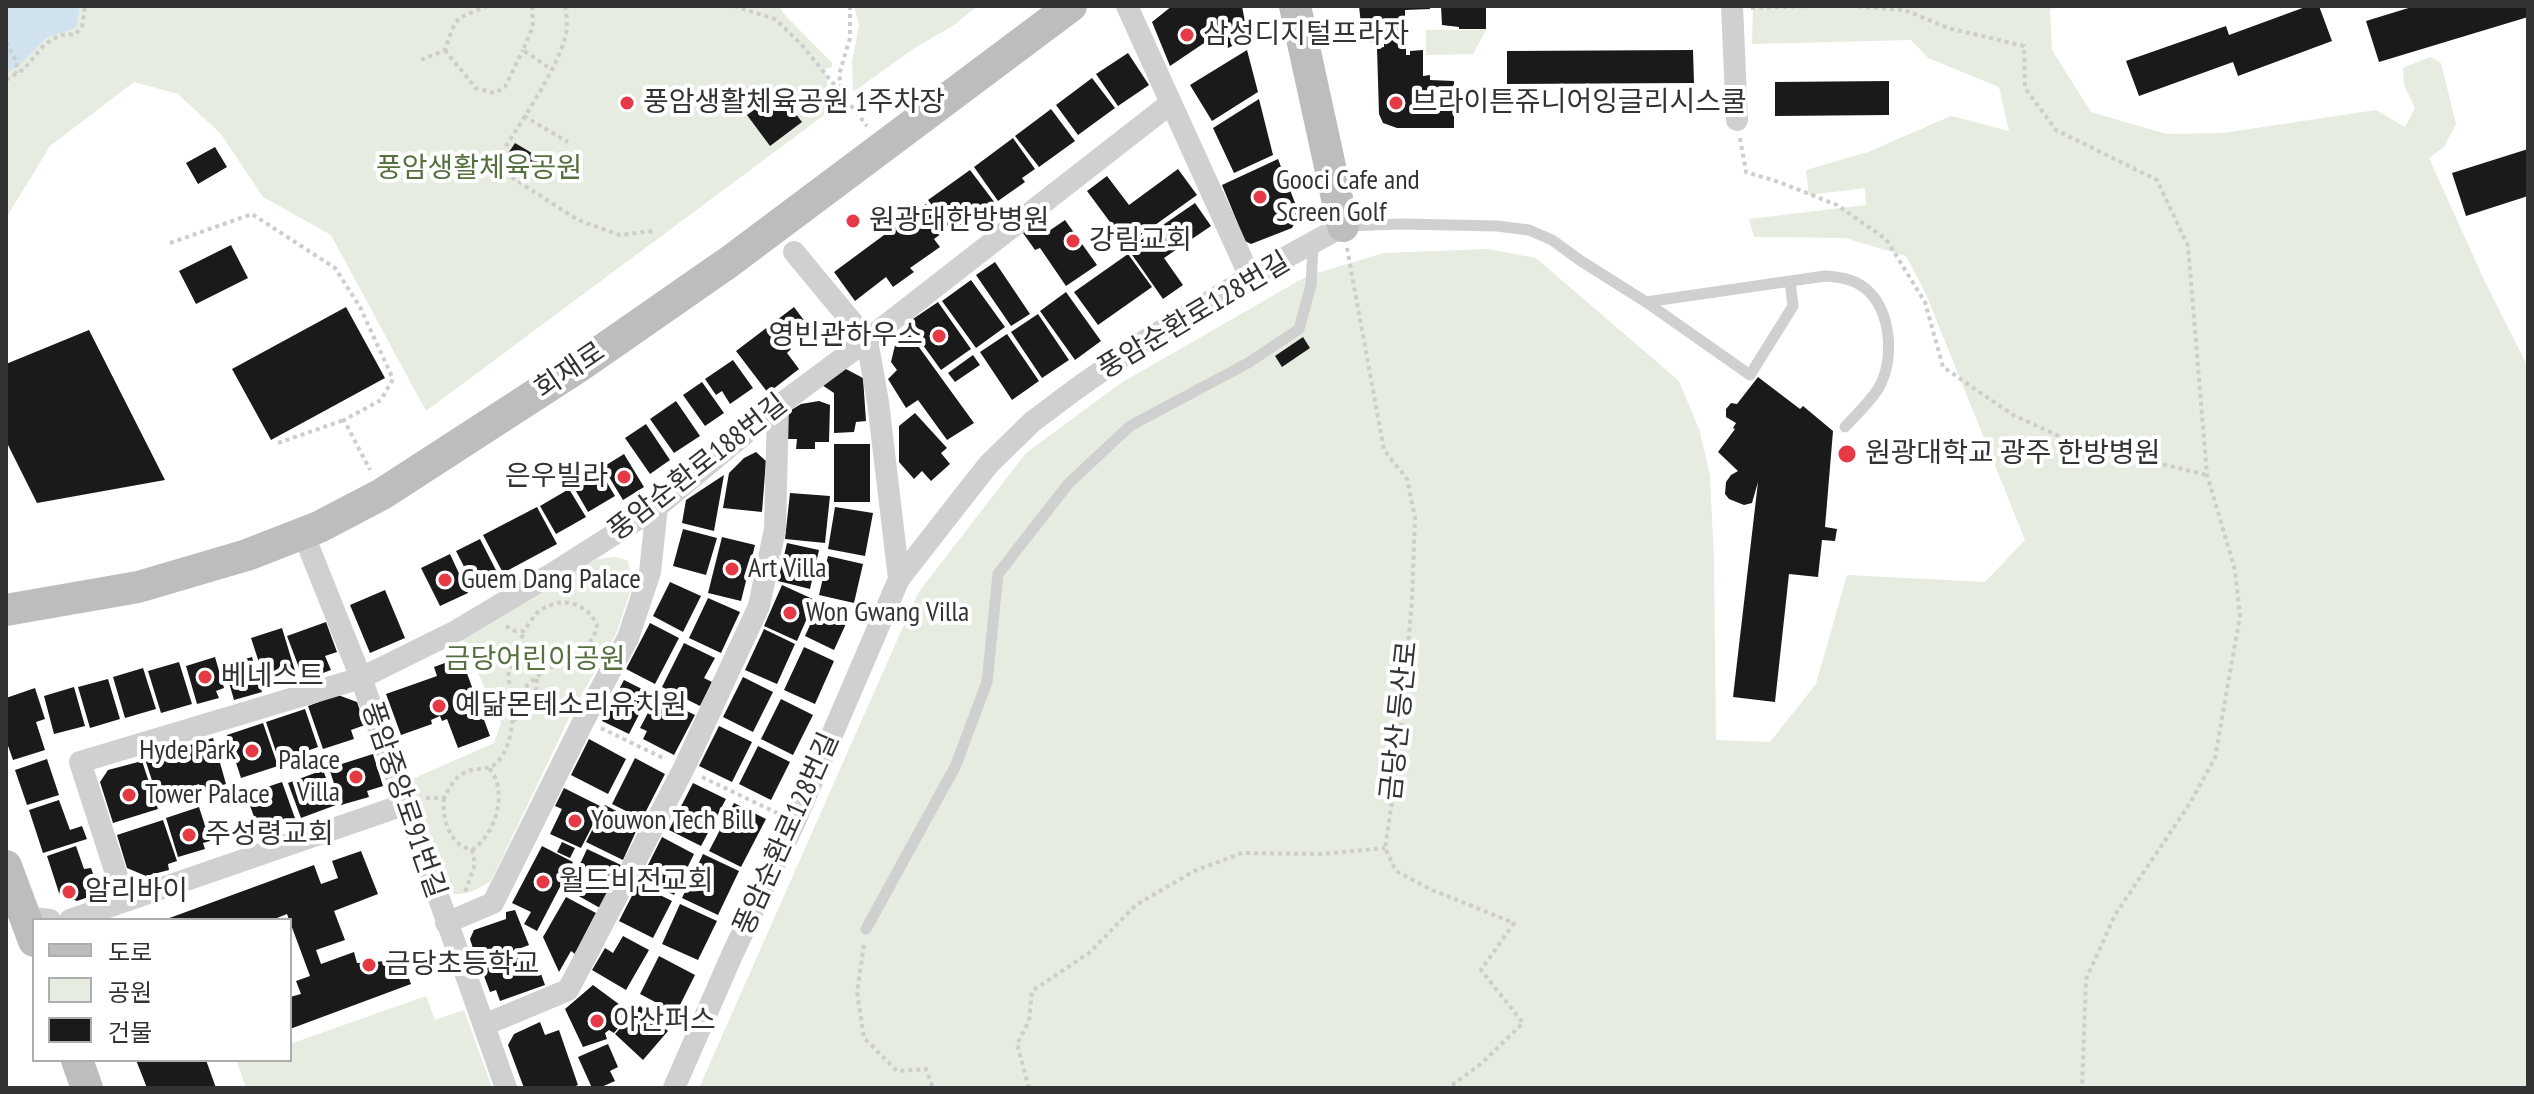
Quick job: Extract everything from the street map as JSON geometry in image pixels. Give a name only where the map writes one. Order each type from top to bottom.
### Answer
[{"type":"main road","name":"회재로","points":[[6,610],[138,587],[247,555],[303,533],[382,494],[578,367],[700,283],[1071,6]]},
{"type":"main road","points":[[1295,6],[1343,226]]},
{"type":"main road","points":[[6,866],[32,918]]},
{"type":"main road","points":[[78,1062],[87,1088]]},
{"type":"street","points":[[1127,6],[1250,277]]},
{"type":"street","points":[[1732,7],[1737,120]]},
{"type":"street","name":"풍암순환로188번길","points":[[125,901],[80,762],[361,678],[456,631],[555,572],[657,507],[778,406],[1171,103]]},
{"type":"street","name":"풍암순환로128번길","points":[[674,1088],[795,821],[899,579],[989,464],[1032,422],[1143,342],[1250,277],[1343,226]]},
{"type":"street","points":[[794,252],[867,340],[878,402],[899,579]]},
{"type":"street","points":[[484,1025],[568,990],[684,768],[759,606],[775,529],[778,406]]},
{"type":"street","name":"풍암중앙로91번길","points":[[446,923],[493,903],[628,638],[650,572],[657,507]]},
{"type":"street","name":"풍암중앙로91번길","points":[[303,533],[412,803],[446,923],[506,1088]]},
{"type":"street","points":[[76,918],[412,803]]},
{"type":"lane","points":[[1343,226],[1497,226],[1529,230],[1552,240],[1750,375],[1793,306],[1790,281]]},
{"type":"lane","points":[[866,929],[956,765],[987,682],[998,574],[1068,484],[1130,426],[1248,363],[1299,329],[1311,285],[1313,245]]},
{"type":"lane","points":[[1646,302],[1825,276],[1846,278],[1866,289],[1879,305],[1887,331],[1887,364],[1879,387],[1845,427]]},
{"type":"path","points":[[6,80],[16,71],[24,69],[45,44],[60,35],[76,34],[82,26],[85,6]]},
{"type":"path","points":[[421,60],[445,50],[456,21],[467,12],[487,6]]},
{"type":"path","points":[[445,50],[475,88],[495,93],[505,87],[523,50],[533,26],[532,6]]},
{"type":"path","points":[[565,6],[565,38],[551,69],[494,166],[578,220],[620,235],[654,231]]},
{"type":"path","points":[[734,6],[775,19],[801,44],[836,87]]},
{"type":"path","points":[[850,6],[850,38],[839,75],[843,95],[883,147]]},
{"type":"path","points":[[1732,7],[1813,6]]},
{"type":"path","points":[[1850,6],[1905,10],[1948,28],[2024,46],[2025,88],[2056,130],[2157,180],[2188,246],[2207,475],[2235,570],[2240,616],[2215,758],[2190,803],[2115,915],[2086,979],[2082,1088]]},
{"type":"path","points":[[6,42],[17,63],[16,71]]},
{"type":"path","points":[[523,50],[551,69]]},
{"type":"path","points":[[524,116],[568,142]]},
{"type":"path","points":[[1737,120],[1746,172],[1837,205],[1886,239],[1925,302],[1943,367],[2013,415],[2072,442],[2207,475]]},
{"type":"path","points":[[170,243],[252,214],[335,268],[360,307],[393,379],[381,400],[344,420],[278,443]]},
{"type":"path","name":"금당산 등산로","points":[[1343,226],[1384,450],[1407,479],[1415,518],[1410,630],[1398,761],[1385,848]]},
{"type":"path","points":[[344,420],[382,494]]},
{"type":"path","points":[[517,698],[508,677],[512,660],[524,631],[537,614],[552,605],[581,605],[593,616],[597,625],[593,641],[559,666],[540,670],[532,667],[526,663],[519,648]]},
{"type":"path","points":[[500,614],[507,626],[515,631],[524,631]]},
{"type":"path","points":[[472,850],[461,847],[452,838],[443,814],[444,798],[453,780],[462,773],[497,764],[510,738],[517,698],[549,668]]},
{"type":"path","points":[[537,676],[536,693],[546,705]]},
{"type":"path","points":[[513,721],[526,709],[546,705],[562,708],[795,821]]},
{"type":"path","points":[[472,850],[485,836],[499,802],[498,782],[489,768]]},
{"type":"path","points":[[412,803],[429,797],[444,798]]},
{"type":"path","points":[[1029,1088],[1017,1044],[1029,1021],[1032,991],[1089,953],[1136,905],[1194,871],[1242,853],[1322,854],[1385,848],[1396,871],[1432,890],[1514,923],[1481,970],[1523,1023],[1481,1064],[1448,1088]]},
{"type":"path","points":[[468,915],[464,894],[475,864],[472,850]]},
{"type":"path","points":[[866,929],[857,992],[864,1038],[897,1071],[926,1069],[933,1088]]},
{"type":"green space","name":"풍암생활체육공원","points":[[6,6],[779,6],[832,63],[832,67],[825,69],[831,110],[426,411],[331,235],[263,197],[221,134],[178,94],[134,82],[50,146],[6,218]]},
{"type":"green space","points":[[854,6],[977,6],[954,25],[913,49],[853,92],[852,62],[859,25]]},
{"type":"green space","points":[[1753,6],[2055,6],[2050,10],[2052,50],[2091,112],[2166,134],[2223,133],[2376,110],[2405,127],[2415,108],[2404,85],[2403,68],[2430,57],[2441,63],[2456,124],[2444,147],[2429,158],[2485,282],[2528,367],[2528,1088],[699,1088],[918,593],[1026,453],[1121,383],[1307,276],[1384,253],[1488,249],[1536,258],[1679,381],[1700,432],[1710,476],[1716,740],[1770,742],[1816,684],[1847,575],[1985,582],[2025,540],[1926,294],[1906,256],[1845,238],[1754,237],[1749,219],[1866,205],[1865,188],[1809,195],[1806,170],[1868,152],[1951,116],[2009,131],[1999,87],[1928,58],[1911,40],[1752,44]]},
{"type":"green space","points":[[1426,30],[1486,30],[1473,54],[1426,55]]},
{"type":"green space","name":"금당어린이공원","points":[[616,557],[628,561],[633,583],[616,634],[571,714],[491,881],[469,892],[454,894],[410,780],[494,743],[501,723],[461,636],[597,559]]},
{"type":"green space","points":[[426,996],[435,1020],[464,1010],[492,1088],[246,1088],[237,1062],[292,1062],[292,1043]]},
{"type":"water","points":[[6,6],[80,6],[76,28],[47,37],[16,68],[6,72]]},
{"type":"building","name":"삼성디지털프라자","points":[[1172,6],[1242,6],[1248,38],[1228,48],[1219,33],[1170,66],[1152,22]]},
{"type":"building","points":[[1359,6],[1430,6],[1430,9],[1405,10],[1405,16],[1401,16],[1402,41],[1398,41],[1398,45],[1406,45],[1406,55],[1410,55],[1410,51],[1423,50],[1423,76],[1430,75],[1430,80],[1454,81],[1454,128],[1397,128],[1383,123],[1379,114],[1377,48],[1384,47],[1384,42],[1363,43]]},
{"type":"building","points":[[1441,6],[1486,6],[1486,29],[1459,29],[1442,25]]},
{"type":"building","points":[[2308,6],[2319,6],[2332,41],[2238,76],[2233,62],[2139,96],[2126,61],[2226,26],[2229,35]]},
{"type":"building","points":[[2415,6],[2528,6],[2528,17],[2379,62],[2366,21]]},
{"type":"building","points":[[1247,50],[1258,92],[1212,121],[1190,85]]},
{"type":"building","points":[[1693,50],[1694,83],[1507,84],[1507,51]]},
{"type":"building","points":[[1128,53],[1149,85],[1118,106],[1096,74]]},
{"type":"building","points":[[1092,78],[1115,108],[1078,135],[1056,105]]},
{"type":"building","points":[[1889,81],[1889,115],[1775,116],[1775,82]]},
{"type":"building","points":[[779,92],[802,122],[770,146],[747,115]]},
{"type":"building","points":[[1259,99],[1273,155],[1234,173],[1213,128]]},
{"type":"building","points":[[1051,109],[1075,141],[1039,167],[1015,136]]},
{"type":"building","points":[[1013,138],[1035,169],[1022,178],[1025,182],[998,201],[974,167]]},
{"type":"building","points":[[515,143],[547,162],[538,176],[522,161],[520,164],[507,155]]},
{"type":"building","points":[[215,147],[227,167],[198,184],[186,163]]},
{"type":"building","points":[[2528,149],[2528,196],[2466,216],[2452,173]]},
{"type":"building","name":"Gooci Cafe and Screen Golf","points":[[1278,159],[1297,208],[1296,220],[1292,228],[1251,244],[1245,241],[1222,185]]},
{"type":"building","points":[[1178,169],[1197,195],[1127,245],[1087,191],[1107,176],[1129,205]]},
{"type":"building","points":[[970,170],[995,203],[953,233],[928,200]]},
{"type":"building","points":[[1195,203],[1211,226],[1164,258],[1183,285],[1163,299],[1128,249]]},
{"type":"building","points":[[926,204],[945,231],[934,239],[940,247],[910,268],[914,272],[893,287],[886,277],[855,301],[834,272]]},
{"type":"building","points":[[1041,220],[1049,231],[1065,220],[1097,265],[1066,286],[1040,248],[1035,250],[1023,233]]},
{"type":"building","points":[[231,245],[248,278],[196,304],[179,271]]},
{"type":"building","points":[[1128,254],[1152,287],[1098,325],[1074,292]]},
{"type":"building","points":[[995,262],[1030,314],[1011,326],[976,275]]},
{"type":"building","points":[[971,280],[1005,327],[976,348],[942,301]]},
{"type":"building","points":[[1066,292],[1101,341],[1075,360],[1040,311]]},
{"type":"building","name":"영빈관하우스","points":[[938,302],[971,349],[941,370],[907,323]]},
{"type":"building","points":[[346,307],[385,378],[271,440],[232,369]]},
{"type":"building","points":[[794,307],[809,327],[787,344],[791,349],[787,353],[799,369],[768,393],[736,351]]},
{"type":"building","points":[[1038,314],[1069,360],[1042,378],[1011,332]]},
{"type":"building","points":[[89,330],[165,480],[37,503],[6,441],[6,364]]},
{"type":"building","points":[[908,332],[974,423],[947,440],[918,400],[906,408],[888,379],[897,370],[891,362],[896,341]]},
{"type":"building","points":[[1007,334],[1039,381],[1012,400],[980,352]]},
{"type":"building","points":[[1303,337],[1310,348],[1282,367],[1275,356]]},
{"type":"building","points":[[973,355],[980,365],[955,382],[948,373]]},
{"type":"building","points":[[733,360],[753,388],[730,404],[722,391],[716,395],[705,379]]},
{"type":"building","points":[[844,368],[863,378],[866,421],[856,422],[854,432],[834,433],[834,393],[822,385]]},
{"type":"building","points":[[1758,377],[1800,409],[1803,406],[1833,431],[1825,527],[1837,529],[1835,541],[1822,540],[1818,577],[1789,574],[1775,702],[1733,697],[1758,482],[1752,503],[1744,505],[1729,499],[1725,494],[1726,482],[1738,471],[1718,452],[1735,429],[1736,423],[1726,417],[1726,409],[1731,403],[1737,404]]},
{"type":"building","points":[[702,382],[724,413],[705,426],[683,395]]},
{"type":"building","points":[[676,401],[700,436],[674,453],[650,419]]},
{"type":"building","points":[[819,401],[830,405],[829,442],[815,442],[815,449],[796,449],[797,439],[788,439],[788,412],[801,404]]},
{"type":"building","points":[[915,413],[947,448],[941,453],[950,464],[931,481],[922,471],[914,479],[899,462],[899,426]]},
{"type":"building","points":[[646,424],[670,460],[650,474],[625,438]]},
{"type":"building","points":[[834,444],[870,444],[870,502],[834,502]]},
{"type":"building","points":[[756,452],[766,461],[762,512],[723,508],[729,473],[744,458]]},
{"type":"building","name":"은우빌라","points":[[624,454],[644,487],[623,500],[603,467]]},
{"type":"building","points":[[596,464],[615,496],[588,512],[569,479]]},
{"type":"building","points":[[724,475],[714,531],[682,523],[686,500]]},
{"type":"building","points":[[569,489],[586,517],[556,534],[540,506]]},
{"type":"building","points":[[790,493],[830,496],[825,543],[785,539]]},
{"type":"building","points":[[537,507],[557,544],[503,573],[483,535]]},
{"type":"building","points":[[835,507],[873,513],[865,556],[828,549]]},
{"type":"building","name":"Art Villa","points":[[683,529],[717,538],[706,575],[673,566]]},
{"type":"building","name":"Art Villa","points":[[722,537],[755,545],[741,601],[708,593]]},
{"type":"building","points":[[480,539],[500,578],[476,590],[456,551]]},
{"type":"building","points":[[787,543],[819,550],[810,589],[778,581]]},
{"type":"building","name":"Guem Dang Palace","points":[[450,554],[468,593],[440,606],[421,568]]},
{"type":"building","points":[[828,556],[863,564],[854,603],[819,595]]},
{"type":"building","points":[[670,582],[701,596],[683,632],[653,616]]},
{"type":"building","name":"Won Gwang Villa","points":[[782,585],[815,600],[797,641],[764,626]]},
{"type":"building","points":[[385,590],[405,638],[370,653],[350,605]]},
{"type":"building","points":[[708,598],[740,612],[721,653],[689,638]]},
{"type":"building","points":[[821,601],[850,615],[834,650],[805,636]]},
{"type":"building","points":[[326,622],[337,652],[325,656],[331,670],[312,677],[309,670],[301,673],[287,636]]},
{"type":"building","points":[[650,623],[679,638],[655,684],[626,669]]},
{"type":"building","points":[[282,628],[295,671],[265,681],[251,638]]},
{"type":"building","points":[[764,629],[795,644],[777,684],[745,670]]},
{"type":"building","points":[[684,643],[715,658],[704,678],[712,682],[700,706],[662,687]]},
{"type":"building","points":[[804,647],[834,661],[815,704],[784,690]]},
{"type":"building","name":"베네스트","points":[[215,657],[224,688],[216,691],[219,698],[197,704],[186,666]]},
{"type":"building","points":[[252,657],[262,692],[234,700],[224,665]]},
{"type":"building","points":[[461,657],[490,736],[458,748],[447,719],[442,721],[440,716],[431,720],[432,724],[401,735],[386,694],[437,676],[434,667]]},
{"type":"building","points":[[179,662],[192,704],[161,713],[148,671]]},
{"type":"building","points":[[143,668],[156,709],[125,718],[113,677]]},
{"type":"building","points":[[743,677],[773,692],[753,732],[723,717]]},
{"type":"building","points":[[108,679],[120,719],[90,728],[78,687]]},
{"type":"building","points":[[624,680],[650,693],[629,734],[602,721]]},
{"type":"building","points":[[74,687],[85,726],[54,734],[44,696]]},
{"type":"building","points":[[35,688],[45,719],[36,722],[45,750],[13,760],[6,740],[6,698]]},
{"type":"building","points":[[338,695],[357,702],[365,725],[351,730],[354,739],[323,749],[308,706]]},
{"type":"building","points":[[781,699],[813,715],[793,755],[761,739]]},
{"type":"building","points":[[664,700],[695,715],[674,755],[643,739],[647,731],[640,728],[650,709],[658,713]]},
{"type":"building","points":[[305,709],[318,747],[279,761],[266,722]]},
{"type":"building","name":"Hyde Park","points":[[263,723],[278,766],[241,778],[227,735]]},
{"type":"building","points":[[719,726],[752,742],[732,782],[699,766]]},
{"type":"building","points":[[213,738],[226,784],[202,791],[199,784],[193,786],[195,794],[160,805],[145,759]]},
{"type":"building","points":[[589,739],[626,759],[608,794],[571,775]]},
{"type":"building","points":[[758,746],[790,762],[771,800],[739,784]]},
{"type":"building","name":"Palace Villa","points":[[373,754],[383,786],[367,791],[369,797],[341,805],[329,768]]},
{"type":"building","points":[[635,758],[665,774],[642,819],[612,804]]},
{"type":"building","points":[[47,759],[59,795],[27,805],[15,770]]},
{"type":"building","name":"Tower Palace","points":[[142,761],[158,809],[113,823],[100,782],[108,770]]},
{"type":"building","points":[[323,770],[336,805],[301,818],[288,783]]},
{"type":"building","points":[[282,782],[296,821],[260,834],[246,794]]},
{"type":"building","points":[[693,783],[726,799],[701,846],[669,830]]},
{"type":"building","name":"Youwon Tech Bill","points":[[564,788],[602,807],[581,848],[550,834],[562,809],[555,806]]},
{"type":"building","points":[[59,800],[70,830],[82,826],[87,839],[43,853],[29,810]]},
{"type":"building","points":[[734,803],[766,819],[741,867],[709,851]]},
{"type":"building","points":[[605,805],[626,816],[625,821],[638,827],[623,860],[586,842]]},
{"type":"building","points":[[199,807],[210,841],[203,843],[205,849],[178,857],[166,818]]},
{"type":"building","points":[[163,820],[177,861],[168,864],[169,870],[146,876],[127,868],[117,835]]},
{"type":"building","points":[[662,837],[694,854],[674,895],[641,879]]},
{"type":"building","points":[[562,842],[575,848],[570,858],[557,852]]},
{"type":"building","points":[[76,846],[84,869],[91,868],[100,893],[77,901],[59,893],[47,856]]},
{"type":"building","name":"월드비전교회","points":[[542,846],[573,862],[537,931],[524,924],[531,912],[512,903]]},
{"type":"building","points":[[587,849],[621,865],[600,908],[568,890]]},
{"type":"building","points":[[361,851],[378,894],[334,911],[345,940],[316,950],[321,964],[354,952],[357,963],[402,960],[411,984],[292,1028],[292,996],[301,994],[296,981],[310,976],[292,927],[292,918],[287,914],[277,918],[169,918],[314,865],[321,884],[338,878],[332,861]]},
{"type":"building","points":[[703,854],[739,871],[718,915],[682,898]]},
{"type":"building","points":[[638,884],[672,901],[653,938],[619,921]]},
{"type":"building","points":[[566,897],[596,913],[575,954],[571,951],[559,972],[543,937]]},
{"type":"building","points":[[680,904],[717,921],[698,960],[662,944]]},
{"type":"building","points":[[515,910],[529,945],[478,964],[470,939],[474,930],[506,919],[506,912]]},
{"type":"building","points":[[623,936],[649,950],[626,990],[592,970],[605,948],[613,953]]},
{"type":"building","points":[[532,949],[545,985],[500,1001],[496,990],[490,992],[481,968]]},
{"type":"building","points":[[659,956],[695,975],[676,1013],[640,994]]},
{"type":"building","name":"아산퍼스","points":[[593,985],[631,1013],[614,1033],[609,1030],[605,1033],[607,1039],[583,1047],[565,1009]]},
{"type":"building","points":[[640,1006],[668,1031],[643,1060],[615,1034]]},
{"type":"building","points":[[540,1022],[545,1035],[559,1030],[578,1085],[571,1088],[524,1088],[508,1045],[514,1034]]},
{"type":"building","points":[[608,1044],[618,1067],[610,1071],[615,1081],[592,1088],[578,1057]]},
{"type":"building","points":[[137,1062],[207,1062],[216,1088],[147,1088]]},
{"type":"place","name":"삼성디지털프라자","points":[[1187,35]]},
{"type":"place","name":"풍암생활체육공원 1주차장","points":[[627,103]]},
{"type":"place","name":"브라이튼쥬니어잉글리시스쿨","points":[[1396,103]]},
{"type":"place","name":"Gooci Cafe and Screen Golf","points":[[1260,197]]},
{"type":"place","name":"원광대한방병원","points":[[853,221]]},
{"type":"place","name":"강림교회","points":[[1073,241]]},
{"type":"place","name":"영빈관하우스","points":[[939,336]]},
{"type":"place","name":"원광대학교 광주 한방병원","points":[[1847,454]]},
{"type":"place","name":"은우빌라","points":[[624,477]]},
{"type":"place","name":"Art Villa","points":[[732,569]]},
{"type":"place","name":"Guem Dang Palace","points":[[445,580]]},
{"type":"place","name":"Won Gwang Villa","points":[[790,613]]},
{"type":"place","name":"베네스트","points":[[205,677]]},
{"type":"place","name":"예닮몬테소리유치원","points":[[439,706]]},
{"type":"place","name":"Hyde Park","points":[[252,751]]},
{"type":"place","name":"Palace Villa","points":[[356,777]]},
{"type":"place","name":"Tower Palace","points":[[129,795]]},
{"type":"place","name":"Youwon Tech Bill","points":[[575,821]]},
{"type":"place","name":"주성령교회","points":[[189,835]]},
{"type":"place","name":"월드비전교회","points":[[543,882]]},
{"type":"place","name":"알리바이","points":[[69,892]]},
{"type":"place","name":"금당초등학교","points":[[369,965]]},
{"type":"place","name":"아산퍼스","points":[[597,1021]]}]
